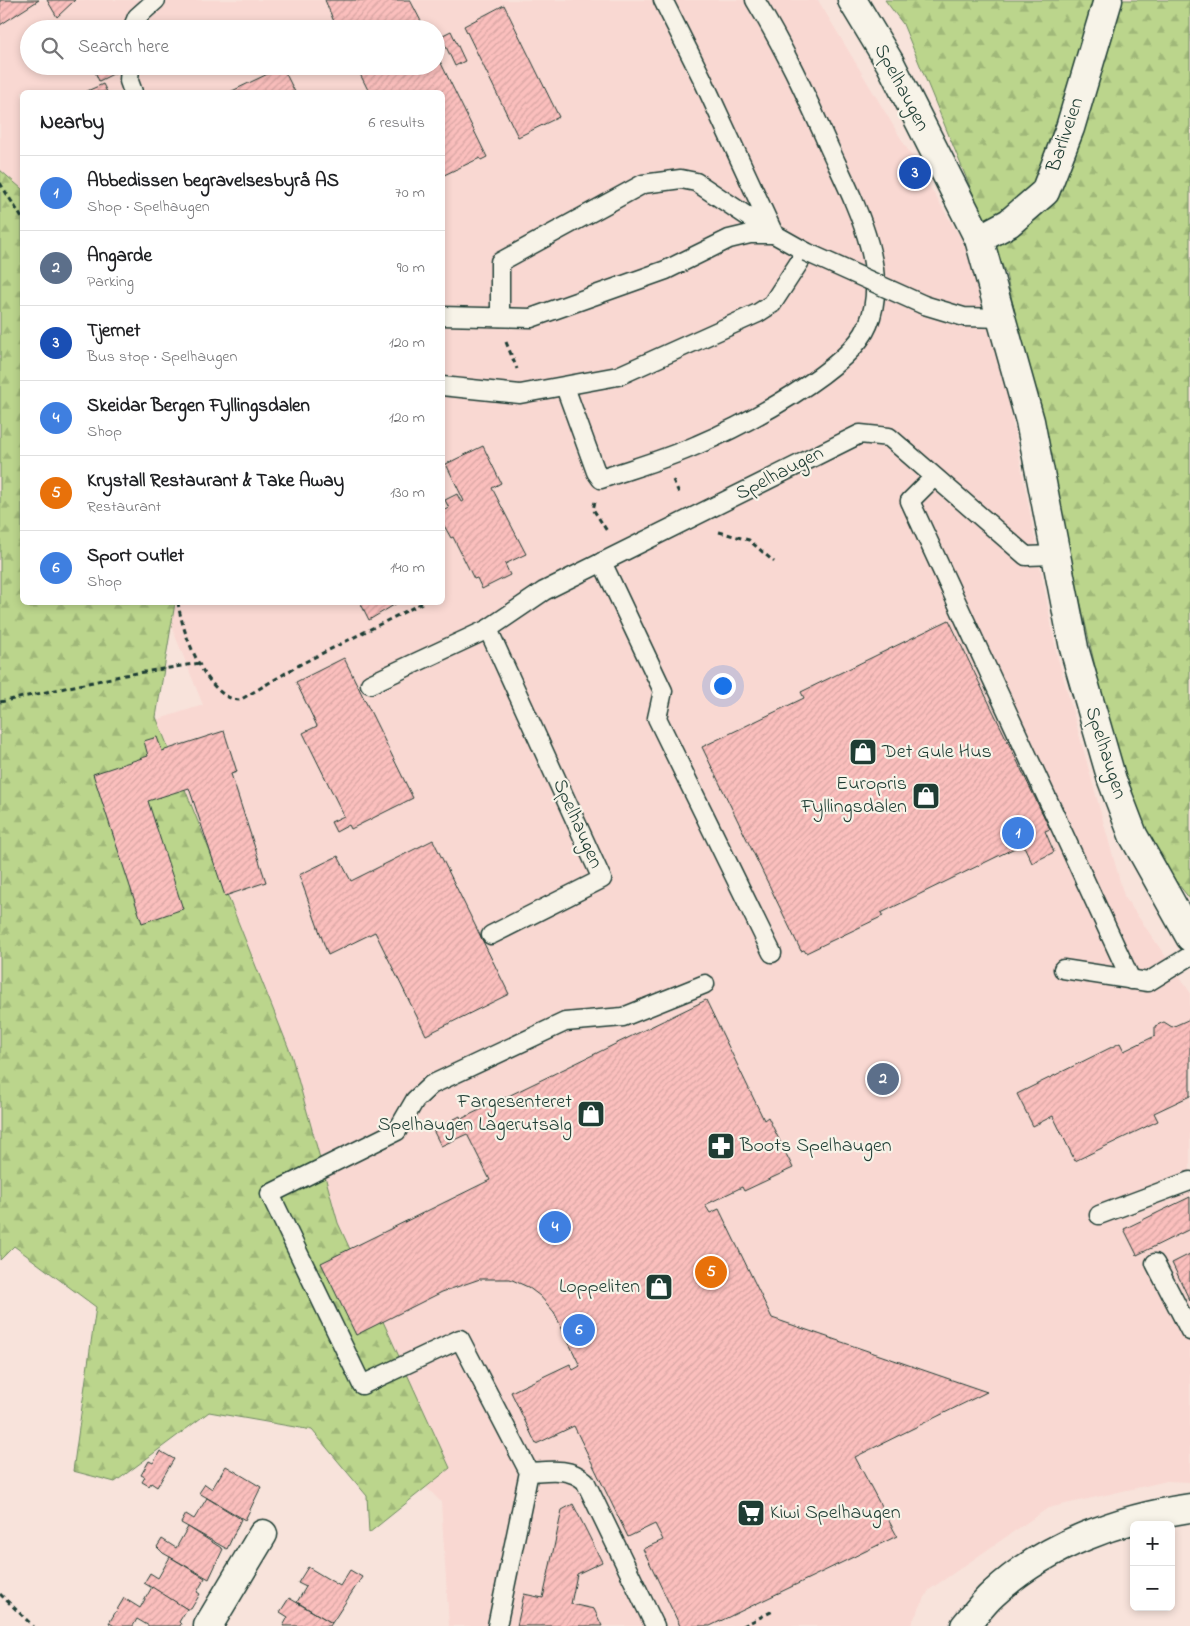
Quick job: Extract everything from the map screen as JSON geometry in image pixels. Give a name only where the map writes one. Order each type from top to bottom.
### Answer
[{"type":"main road","name":"Spelhaugen","points":[[852,0],[890,64],[979,239],[1030,421],[1074,648],[1112,780],[1133,835],[1190,937]]},
{"type":"main road","name":"Barliveien","points":[[979,239],[1009,223],[1045,192],[1070,128],[1108,0]]},
{"type":"main road","points":[[964,1626],[993,1594],[1040,1559],[1097,1531],[1164,1512],[1190,1508]]},
{"type":"main road","points":[[208,1626],[263,1534]]},
{"type":"lane","points":[[136,20],[156,0]]},
{"type":"lane","points":[[663,0],[774,234]]},
{"type":"lane","points":[[565,387],[596,472],[601,479],[698,445],[784,400],[824,372],[854,346],[868,327],[874,310],[873,268],[861,218],[798,76],[755,0]]},
{"type":"lane","points":[[129,75],[132,90]]},
{"type":"lane","points":[[500,317],[500,262],[643,184],[681,179],[696,182],[774,234],[806,252],[924,305],[964,317],[1002,318]]},
{"type":"lane","points":[[445,316],[530,318],[666,270],[729,239],[750,234],[774,234]]},
{"type":"lane","points":[[445,386],[499,393],[528,393],[618,376],[758,313],[772,304],[806,252]]},
{"type":"lane","name":"Spelhaugen","points":[[370,684],[488,629],[544,592],[860,434],[889,437],[1026,556],[1056,555]]},
{"type":"lane","points":[[934,477],[910,501],[1131,980]]},
{"type":"lane","points":[[602,562],[663,691],[657,718],[772,953]]},
{"type":"lane","name":"Spelhaugen","points":[[488,629],[602,879],[490,935]]},
{"type":"lane","points":[[1062,969],[1148,982],[1190,956]]},
{"type":"lane","points":[[497,1626],[529,1472],[460,1339],[362,1385],[270,1194],[397,1131],[415,1100],[431,1085],[565,1022],[623,1017],[706,984]]},
{"type":"lane","points":[[1099,1215],[1190,1182]]},
{"type":"lane","points":[[1155,1263],[1190,1331]]},
{"type":"lane","points":[[529,1472],[563,1471],[576,1474],[585,1481],[655,1626]]},
{"type":"path","points":[[0,183],[20,215]]},
{"type":"path","points":[[500,317],[504,339],[528,393]]},
{"type":"path","points":[[663,458],[691,518]]},
{"type":"path","points":[[601,479],[593,509],[621,553]]},
{"type":"path","points":[[716,531],[749,540],[774,562]]},
{"type":"path","points":[[179,605],[190,647],[221,694],[232,700],[240,700],[301,664],[418,605]]},
{"type":"path","points":[[0,702],[125,675],[200,664]]},
{"type":"path","points":[[0,1594],[33,1626]]},
{"type":"path","points":[[743,1626],[775,1610]]},
{"type":"shaded area","points":[[0,0],[818,0],[990,287],[994,324],[1057,655],[1124,896],[1190,992],[1190,1482],[1167,1481],[1048,1508],[929,1590],[910,1626],[449,1626],[441,1502],[193,1253],[34,759],[203,705],[163,605],[445,605],[445,90],[20,90],[20,251],[0,201]]},
{"type":"green space","points":[[885,0],[1190,0],[1190,899],[1160,861],[1129,816],[1006,274],[903,24]]},
{"type":"green space","points":[[0,170],[20,187],[20,605],[175,605],[156,717],[291,1054],[338,1223],[450,1468],[369,1533],[367,1496],[312,1430],[209,1412],[115,1482],[73,1471],[96,1307],[14,1246],[0,1260]]},
{"type":"building","points":[[0,0],[39,0],[0,25]]},
{"type":"building","points":[[47,0],[75,0],[57,17]]},
{"type":"building","points":[[325,0],[410,0],[420,20],[333,20]]},
{"type":"building","points":[[504,5],[559,117],[518,137],[464,26]]},
{"type":"building","points":[[451,31],[465,61],[455,66],[445,45],[445,34]]},
{"type":"building","points":[[445,71],[487,157],[481,160],[480,158],[445,175],[445,90],[368,90],[360,75],[445,75]]},
{"type":"building","points":[[96,75],[111,75],[99,81]]},
{"type":"building","points":[[266,75],[286,75],[294,90],[234,90]]},
{"type":"building","points":[[103,84],[106,90],[90,90]]},
{"type":"building","points":[[917,170],[925,185],[915,190],[907,175]]},
{"type":"building","points":[[483,446],[501,483],[492,488],[526,554],[505,564],[510,575],[482,589],[477,578],[474,579],[453,537],[451,538],[445,527],[445,510],[449,508],[445,500],[457,494],[461,502],[464,501],[446,464]]},
{"type":"building","points":[[362,605],[394,605],[369,620]]},
{"type":"building","points":[[949,620],[1050,829],[1045,831],[1054,852],[1032,863],[1023,844],[881,913],[883,916],[806,953],[804,950],[801,951],[702,747],[804,698],[801,692]]},
{"type":"building","points":[[344,658],[413,798],[351,829],[349,825],[336,832],[331,822],[344,816],[303,733],[317,726],[296,682]]},
{"type":"building","points":[[224,731],[237,772],[231,774],[266,882],[225,896],[189,788],[148,801],[183,909],[142,923],[93,774],[148,756],[144,741],[157,737],[162,751]]},
{"type":"building","points":[[433,840],[509,994],[426,1035],[375,932],[328,955],[299,875],[338,856],[351,881]]},
{"type":"building","points":[[706,1000],[764,1120],[768,1117],[793,1168],[744,1191],[742,1187],[705,1205],[710,1213],[719,1209],[772,1318],[987,1392],[855,1457],[897,1536],[710,1626],[680,1626],[643,1549],[663,1540],[655,1524],[628,1537],[574,1426],[536,1444],[511,1392],[570,1364],[573,1370],[580,1366],[554,1312],[540,1296],[528,1287],[510,1279],[480,1279],[442,1292],[356,1335],[321,1263],[490,1180],[467,1134],[441,1146],[433,1130],[460,1116],[461,1119]]},
{"type":"building","points":[[1190,1019],[1190,1096],[1154,1113],[1158,1121],[1075,1161],[1053,1116],[1033,1126],[1017,1094],[1120,1043],[1124,1051],[1155,1036],[1155,1026],[1164,1022],[1172,1027]]},
{"type":"building","points":[[1190,1197],[1190,1229],[1137,1255],[1124,1229]]},
{"type":"building","points":[[1190,1254],[1190,1301],[1172,1263]]},
{"type":"building","points":[[160,1451],[174,1459],[157,1487],[151,1483],[149,1486],[142,1482],[145,1477],[141,1475],[149,1461],[153,1463]]},
{"type":"building","points":[[226,1466],[261,1487],[245,1520],[199,1493],[205,1484],[212,1489]]},
{"type":"building","points":[[207,1498],[241,1519],[227,1549],[181,1523],[186,1514],[194,1519]]},
{"type":"building","points":[[573,1504],[602,1562],[577,1574],[571,1604],[594,1609],[602,1626],[517,1626],[524,1594],[543,1598],[562,1510]]},
{"type":"building","points":[[188,1527],[223,1549],[209,1579],[163,1553],[157,1547],[162,1539],[176,1548]]},
{"type":"building","points":[[170,1557],[205,1578],[197,1592],[200,1594],[191,1609],[187,1609],[144,1583],[150,1573],[158,1578]]},
{"type":"building","points":[[308,1567],[340,1586],[350,1570],[362,1577],[332,1623],[297,1602],[306,1587],[298,1583]]},
{"type":"building","points":[[152,1587],[187,1609],[179,1622],[180,1626],[149,1626],[137,1619],[133,1626],[115,1626],[109,1623],[124,1598],[140,1608]]},
{"type":"building","points":[[289,1598],[332,1623],[330,1626],[283,1626],[288,1617],[280,1612]]},
{"type":"place","name":"Tjernet","points":[[915,173]]},
{"type":"place","name":"Det Gule Hus","points":[[863,752]]},
{"type":"place","name":"Europris Fyllingsdalen","points":[[926,796]]},
{"type":"place","name":"Abbedissen begravelsesbyrå AS","points":[[1018,833]]},
{"type":"place","name":"Angarde","points":[[883,1079]]},
{"type":"place","name":"Fargesenteret Spelhaugen Lagerutsalg","points":[[591,1114]]},
{"type":"place","name":"Boots Spelhaugen","points":[[721,1146]]},
{"type":"place","name":"Skeidar Bergen Fyllingsdalen","points":[[555,1227]]},
{"type":"place","name":"Krystall Restaurant & Take Away","points":[[711,1272]]},
{"type":"place","name":"Loppeliten","points":[[659,1287]]},
{"type":"place","name":"Sport Outlet","points":[[579,1330]]},
{"type":"place","name":"Kiwi Spelhaugen","points":[[751,1513]]}]
